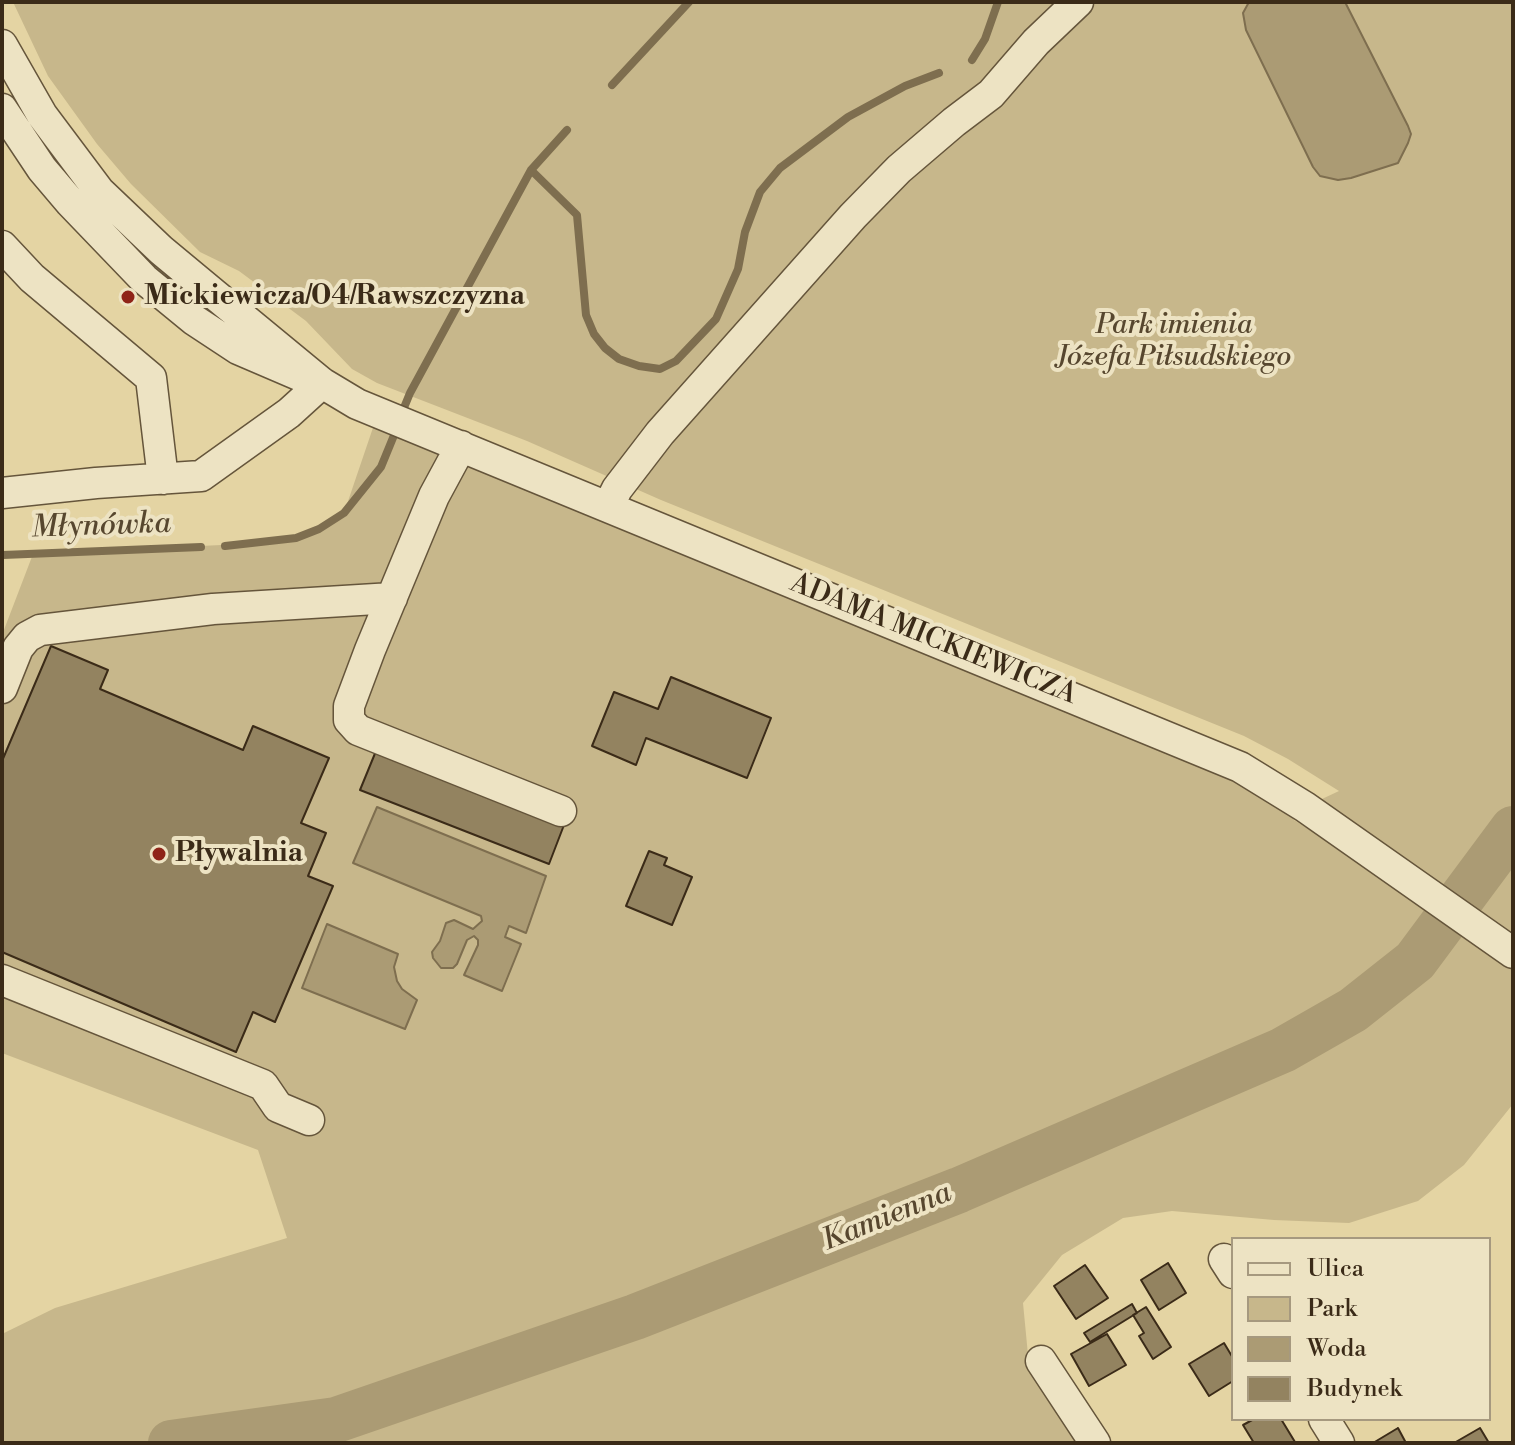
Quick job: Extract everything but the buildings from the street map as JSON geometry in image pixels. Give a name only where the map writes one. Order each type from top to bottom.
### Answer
[{"type":"street","points":[[608,507],[617,489],[660,433],[853,216],[899,169],[991,94],[1036,42],[1078,2]]},
{"type":"street","name":"ADAMA MICKIEWICZA","points":[[2,45],[42,115],[99,191],[172,259],[322,383],[378,413],[1218,757],[1262,778],[1513,953]]},
{"type":"street","name":"ADAMA MICKIEWICZA","points":[[2,109],[42,169],[144,279],[194,320],[238,349],[276,367],[322,383]]},
{"type":"street","points":[[2,246],[32,278],[151,378],[163,479]]},
{"type":"street","points":[[2,493],[201,476],[289,413],[322,383]]},
{"type":"street","points":[[461,446],[434,496],[392,598],[349,706],[349,720],[358,730],[561,811]]},
{"type":"street","points":[[2,688],[18,648],[27,637],[40,630],[213,609],[392,598]]},
{"type":"street","points":[[2,980],[263,1085],[278,1107],[309,1120]]},
{"type":"street","points":[[1041,1361],[1095,1443]]},
{"type":"street","points":[[1325,1421],[1339,1443]]},
{"type":"green space","name":"Park imienia Józefa Piłsudskiego","points":[[13,2],[1513,2],[1513,953],[1305,807],[1339,791],[1244,736],[661,500],[527,441],[377,383],[352,369],[306,321],[239,271],[200,252],[131,184],[97,144],[48,76]]},
{"type":"green space","points":[[378,413],[1284,792],[1294,820],[1513,958],[1513,1104],[1464,1165],[1418,1201],[1349,1223],[1172,1211],[1123,1218],[1062,1255],[1023,1303],[1028,1355],[1090,1443],[2,1443],[2,1334],[55,1308],[287,1238],[258,1150],[2,1053],[2,635],[33,554],[263,543],[296,538],[319,529],[344,513]]},
{"type":"water","points":[[1249,2],[1345,2],[1411,134],[1398,163],[1351,178],[1338,180],[1320,176],[1246,30],[1243,13]]},
{"type":"water","points":[[377,807],[546,876],[526,933],[509,926],[505,937],[521,944],[502,991],[464,975],[478,945],[474,936],[467,940],[453,968],[441,968],[433,958],[432,952],[440,941],[446,923],[454,920],[473,929],[482,921],[481,916],[353,863]]},
{"type":"water","points":[[327,924],[398,954],[394,967],[397,981],[417,1000],[405,1029],[302,988]]},
{"type":"waterway","name":"Młynówka","points":[[612,85],[689,2]]},
{"type":"waterway","points":[[972,60],[985,39],[998,2]]},
{"type":"waterway","points":[[531,170],[577,215],[586,315],[594,334],[619,359],[660,369],[676,361],[716,319],[738,269],[745,232],[760,192],[780,168],[848,117],[905,86],[939,73]]},
{"type":"waterway","name":"Młynówka","points":[[401,415],[531,170],[567,130]]},
{"type":"waterway","name":"Młynówka","points":[[225,546],[296,538],[319,529],[344,513],[381,467],[397,428]]},
{"type":"waterway","name":"Młynówka","points":[[3,555],[201,547]]},
{"type":"waterway","name":"Kamienna","points":[[171,1443],[336,1420],[635,1317],[959,1190],[1283,1050],[1353,1010],[1415,961],[1513,829]]},
{"type":"place","name":"Mickiewicza/04/Rawszczyzna","points":[[128,297]]},
{"type":"place","name":"Pływalnia","points":[[159,854]]}]
